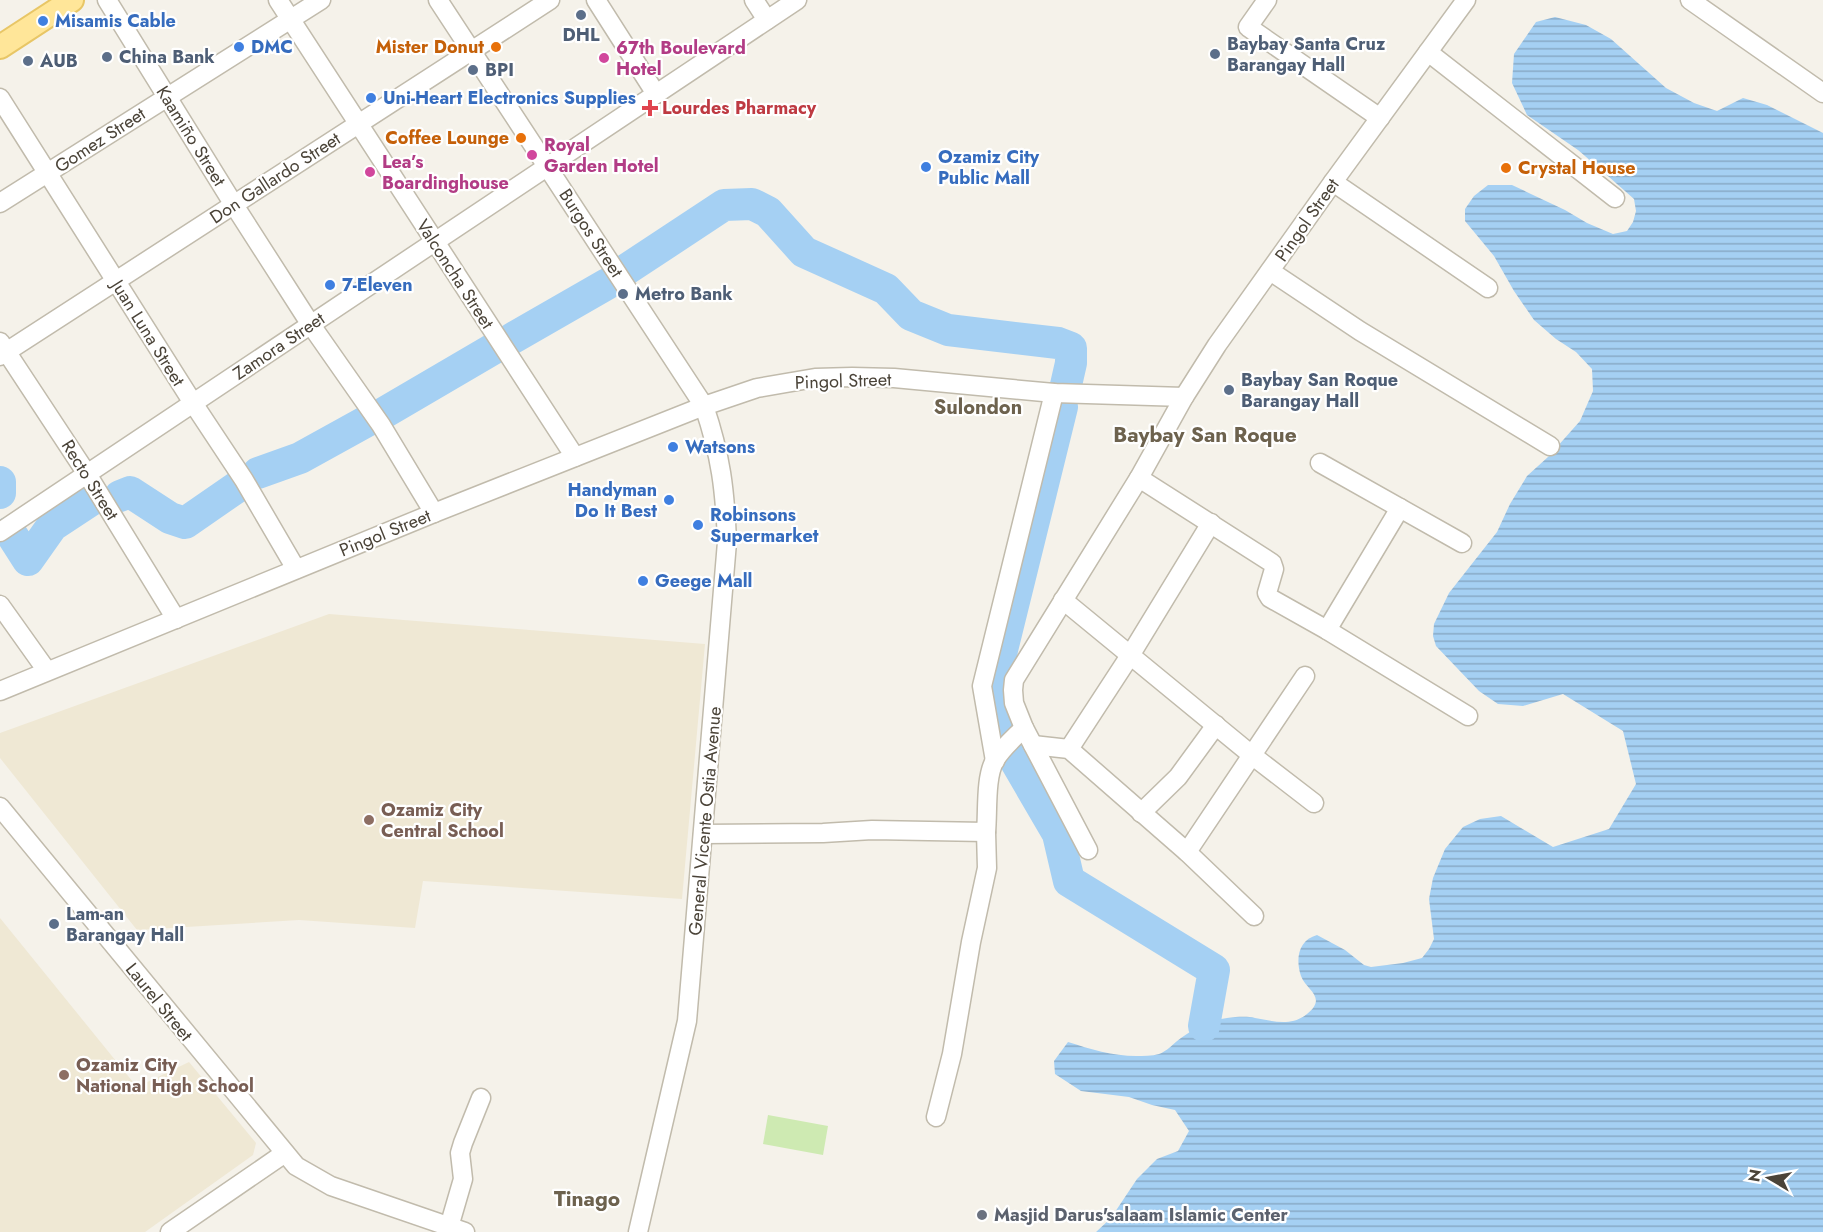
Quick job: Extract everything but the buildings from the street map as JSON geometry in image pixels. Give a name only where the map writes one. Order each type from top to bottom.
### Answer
[{"type":"main road","points":[[0,47],[72,0]]},
{"type":"street","name":"Kaamiño Street","points":[[107,0],[234,205],[311,325],[381,425],[434,513]]},
{"type":"street","name":"Valconcha Street","points":[[278,0],[575,457]]},
{"type":"street","name":"Gomez Street","points":[[0,203],[321,0]]},
{"type":"street","name":"Burgos Street","points":[[438,0],[704,406]]},
{"type":"street","name":"Don Gallardo Street","points":[[2,350],[116,281],[550,0]]},
{"type":"street","points":[[596,0],[656,94]]},
{"type":"street","points":[[754,0],[766,20]]},
{"type":"street","name":"Zamora Street","points":[[0,532],[797,0]]},
{"type":"street","points":[[1267,0],[1248,27],[1380,118]]},
{"type":"street","points":[[1689,0],[1823,93]]},
{"type":"street","name":"Pingol Street","points":[[0,690],[434,513],[704,406],[757,388],[815,378],[894,378],[1054,393],[1184,397],[1217,345],[1428,52],[1460,2]]},
{"type":"street","points":[[1428,52],[1615,198]]},
{"type":"street","name":"Juan Luna Street","points":[[0,98],[244,480],[296,569]]},
{"type":"street","points":[[1333,182],[1488,288]]},
{"type":"street","points":[[1270,271],[1360,331],[1550,446]]},
{"type":"street","name":"Recto Street","points":[[2,350],[87,474],[176,619]]},
{"type":"street","points":[[995,760],[982,686],[1054,393]]},
{"type":"street","points":[[1088,850],[1024,728],[1014,703],[1012,690],[1014,680],[1138,478],[1184,397]]},
{"type":"street","name":"General Vicente Ostia Avenue","points":[[638,1232],[687,1022],[704,834],[727,542],[721,462],[704,406]]},
{"type":"street","points":[[1320,463],[1462,543]]},
{"type":"street","points":[[1138,478],[1272,563],[1273,572],[1267,593],[1270,598],[1468,716]]},
{"type":"street","points":[[1327,630],[1400,508]]},
{"type":"street","points":[[1069,749],[1131,654],[1211,523]]},
{"type":"street","points":[[1063,600],[1253,756],[1314,803]]},
{"type":"street","points":[[0,605],[46,671]]},
{"type":"street","points":[[1187,852],[1305,676]]},
{"type":"street","points":[[1142,813],[1178,777],[1216,725]]},
{"type":"street","points":[[936,1117],[952,1054],[971,942],[987,868],[986,832],[990,773],[995,760],[1024,728]]},
{"type":"street","points":[[1033,745],[1069,749],[1187,852],[1254,916]]},
{"type":"street","name":"Laurel Street","points":[[0,807],[296,1166],[331,1186],[457,1230]]},
{"type":"street","points":[[704,834],[822,833],[872,830],[986,832]]},
{"type":"street","points":[[457,1230],[463,1179],[460,1153],[482,1098]]},
{"type":"street","points":[[170,1232],[285,1154]]},
{"type":"shaded area","name":"Ozamiz City Central School","points":[[329,614],[705,644],[682,899],[423,881],[415,928],[299,920],[137,930],[0,758],[0,733]]},
{"type":"shaded area","name":"Ozamiz City National High School","points":[[0,918],[137,1087],[189,1062],[256,1143],[253,1155],[145,1232],[0,1232]]},
{"type":"green space","points":[[768,1115],[828,1126],[823,1155],[763,1144]]},
{"type":"water","points":[[1555,17],[1586,25],[1611,39],[1666,88],[1694,103],[1717,111],[1743,98],[1767,105],[1823,133],[1823,1232],[1096,1232],[1111,1218],[1137,1179],[1157,1159],[1178,1151],[1189,1131],[1175,1110],[1129,1097],[1081,1091],[1055,1074],[1054,1061],[1068,1042],[1093,1050],[1127,1056],[1150,1056],[1159,1054],[1197,1028],[1221,1019],[1249,1017],[1282,1022],[1295,1021],[1307,1014],[1316,1003],[1314,994],[1301,976],[1298,963],[1302,945],[1311,937],[1317,935],[1345,950],[1364,965],[1371,967],[1422,958],[1434,939],[1429,899],[1433,878],[1445,849],[1463,827],[1480,819],[1501,816],[1553,847],[1609,829],[1636,784],[1623,731],[1563,694],[1523,706],[1498,704],[1479,691],[1436,646],[1433,636],[1434,624],[1449,593],[1497,532],[1527,476],[1548,457],[1580,421],[1593,391],[1592,369],[1576,352],[1534,320],[1494,256],[1465,221],[1465,209],[1474,196],[1488,185],[1512,185],[1613,234],[1627,231],[1636,211],[1634,199],[1600,169],[1578,150],[1527,115],[1512,83],[1514,54],[1536,22]]},
{"type":"waterway","points":[[627,269],[724,205],[752,204],[768,212],[804,252],[886,289],[911,315],[948,330],[1058,343],[1071,348],[1071,363],[1066,385]]},
{"type":"waterway","points":[[513,338],[607,284]]},
{"type":"waterway","points":[[382,414],[493,349]]},
{"type":"waterway","points":[[1003,733],[995,704],[1002,650],[1062,407]]},
{"type":"waterway","points":[[258,473],[300,458],[367,421]]},
{"type":"waterway","points":[[0,482],[0,493]]},
{"type":"waterway","points":[[120,496],[130,492],[170,518],[185,523],[240,485]]},
{"type":"waterway","points":[[10,532],[28,560],[52,526],[93,499]]},
{"type":"waterway","points":[[1012,755],[1058,834],[1069,881],[1214,970],[1204,1026]]},
{"type":"place","name":"DHL","points":[[581,15]]},
{"type":"place","name":"Misamis Cable","points":[[43,21]]},
{"type":"place","name":"DMC","points":[[239,47]]},
{"type":"place","name":"Mister Donut","points":[[496,47]]},
{"type":"place","name":"Baybay Santa Cruz Barangay Hall","points":[[1215,54]]},
{"type":"place","name":"China Bank","points":[[107,57]]},
{"type":"place","name":"67th Boulevard Hotel","points":[[604,58]]},
{"type":"place","name":"AUB","points":[[28,61]]},
{"type":"place","name":"BPI","points":[[473,70]]},
{"type":"place","name":"Uni-Heart Electronics Supplies","points":[[371,98]]},
{"type":"place","name":"Lourdes Pharmacy","points":[[650,108]]},
{"type":"place","name":"Coffee Lounge","points":[[521,138]]},
{"type":"place","name":"Royal Garden Hotel","points":[[532,155]]},
{"type":"place","name":"Ozamiz City Public Mall","points":[[926,167]]},
{"type":"place","name":"Crystal House","points":[[1506,168]]},
{"type":"place","name":"Lea’s Boardinghouse","points":[[370,172]]},
{"type":"place","name":"7-Eleven","points":[[330,285]]},
{"type":"place","name":"Metro Bank","points":[[623,294]]},
{"type":"place","name":"Baybay San Roque Barangay Hall","points":[[1229,390]]},
{"type":"place","name":"Watsons","points":[[673,447]]},
{"type":"place","name":"Handyman Do It Best","points":[[669,500]]},
{"type":"place","name":"Robinsons Supermarket","points":[[698,525]]},
{"type":"place","name":"Geege Mall","points":[[643,581]]},
{"type":"place","name":"Ozamiz City Central School","points":[[369,820]]},
{"type":"place","name":"Lam-an Barangay Hall","points":[[54,924]]},
{"type":"place","name":"Ozamiz City National High School","points":[[64,1075]]},
{"type":"place","name":"Masjid Darus'salaam Islamic Center","points":[[982,1215]]},
{"type":"district","name":"Sulondon","points":[[978,407]]},
{"type":"district","name":"Baybay San Roque","points":[[1205,435]]},
{"type":"district","name":"Tinago","points":[[587,1199]]}]
